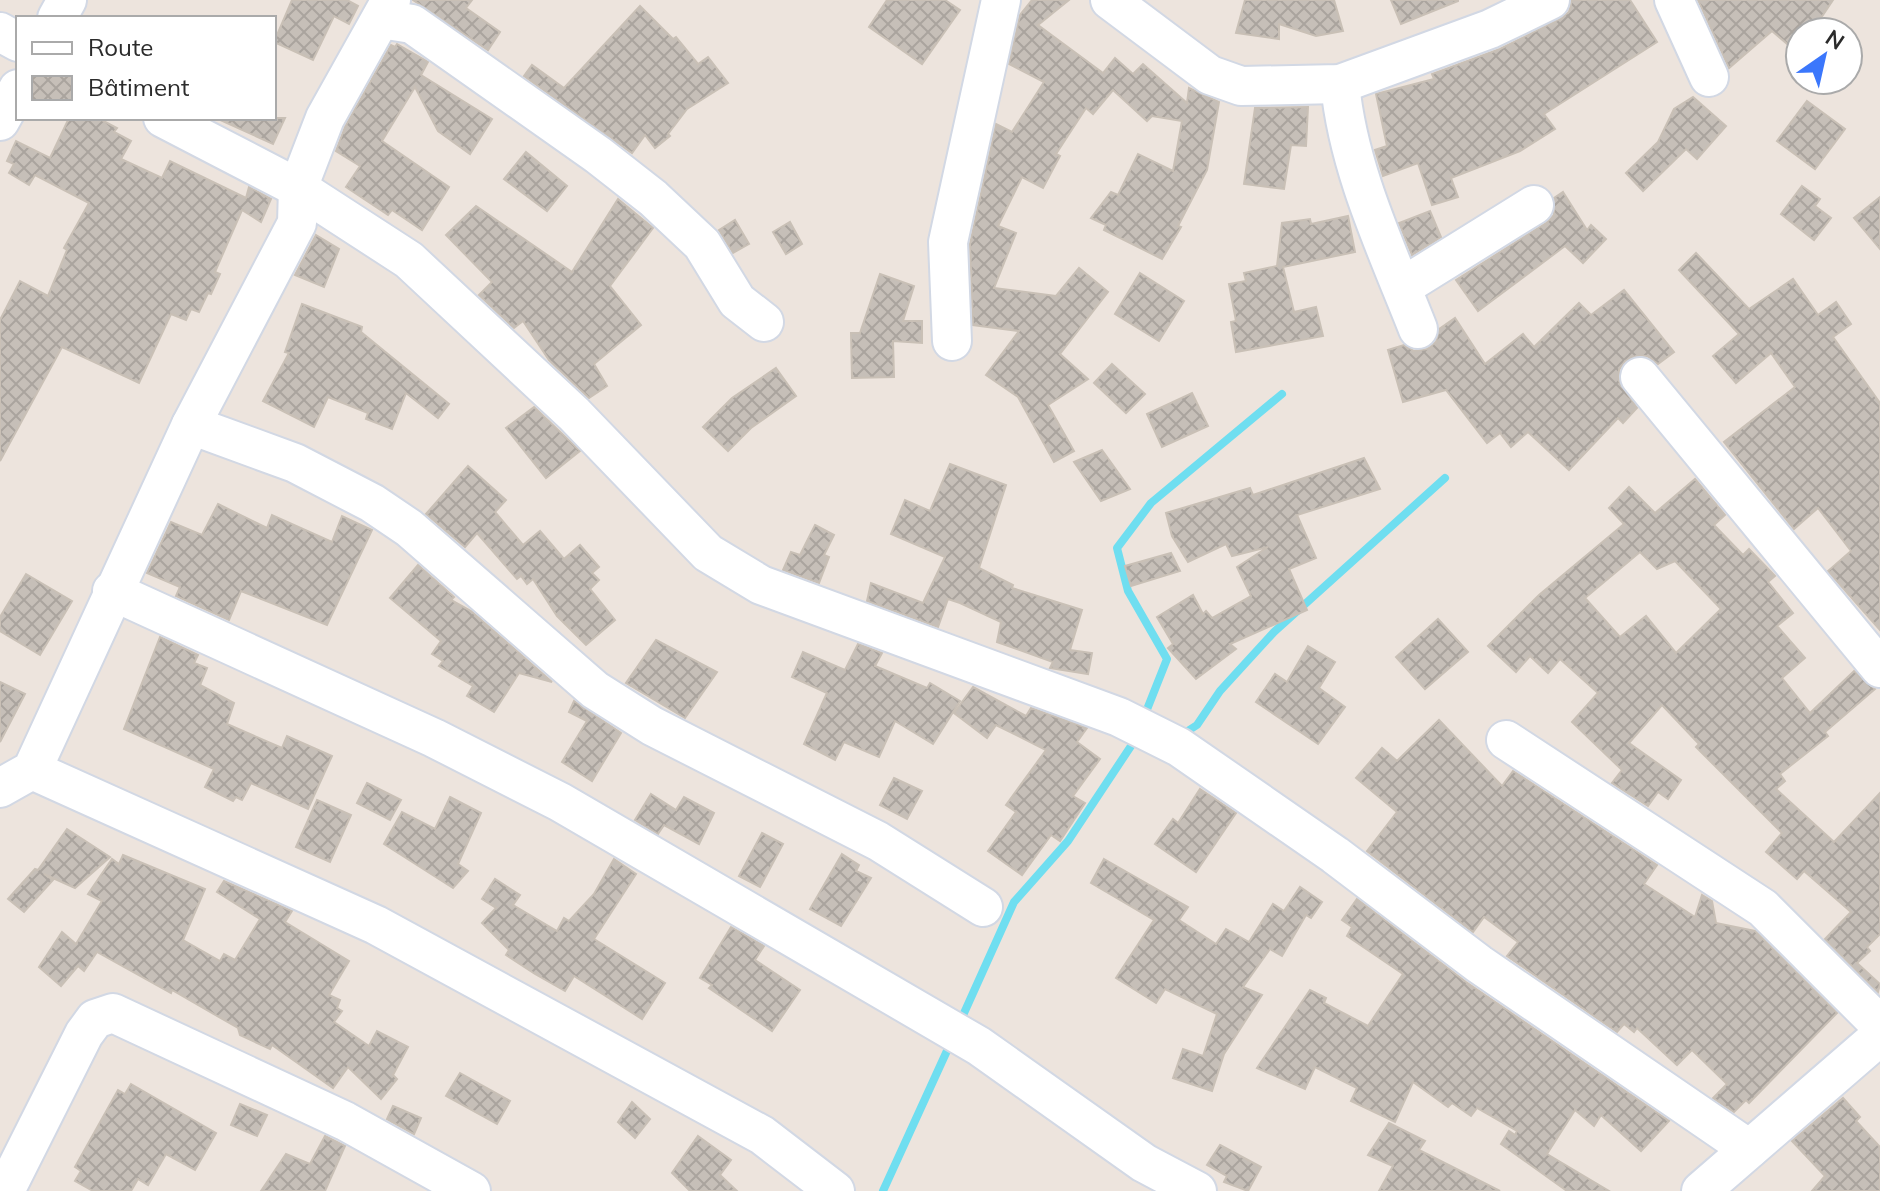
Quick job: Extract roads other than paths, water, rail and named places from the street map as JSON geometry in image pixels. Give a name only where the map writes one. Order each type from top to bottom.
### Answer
[{"type":"street","points":[[952,341],[948,242],[1001,0]]},
{"type":"street","points":[[1110,0],[1210,75],[1241,86],[1340,84],[1490,29],[1550,0]]},
{"type":"street","points":[[1674,0],[1709,77]]},
{"type":"street","points":[[764,322],[737,301],[702,244],[642,189],[412,24],[386,10],[325,118],[298,188],[297,223],[191,425],[112,591],[16,779],[376,925],[762,1135],[835,1191]]},
{"type":"street","points":[[1340,84],[1342,111],[1367,199],[1418,329]]},
{"type":"street","points":[[0,121],[16,93]]},
{"type":"street","points":[[167,120],[298,188],[409,260],[574,414],[708,553],[727,568],[761,585],[1119,717],[1179,747],[1335,855],[1479,964],[1731,1175],[1880,1036]]},
{"type":"street","points":[[1402,287],[1534,205]]},
{"type":"street","points":[[1640,377],[1880,668]]},
{"type":"street","points":[[191,425],[295,463],[372,503],[409,528],[595,690],[652,726],[878,841],[983,907]]},
{"type":"street","points":[[112,591],[434,738],[560,802],[979,1046],[1144,1163],[1197,1191]]},
{"type":"street","points":[[1506,740],[1763,908],[1880,1025]]},
{"type":"street","points":[[5,1191],[84,1034],[95,1019],[113,1013],[345,1121],[471,1191]]},
{"type":"waterway","points":[[1144,717],[1167,659],[1128,591],[1117,548],[1151,503],[1282,394]]},
{"type":"waterway","points":[[1180,736],[1197,725],[1220,691],[1274,632],[1445,478]]},
{"type":"waterway","points":[[960,1022],[1014,902],[1068,841],[1137,737]]},
{"type":"waterway","points":[[883,1191],[951,1042]]}]
